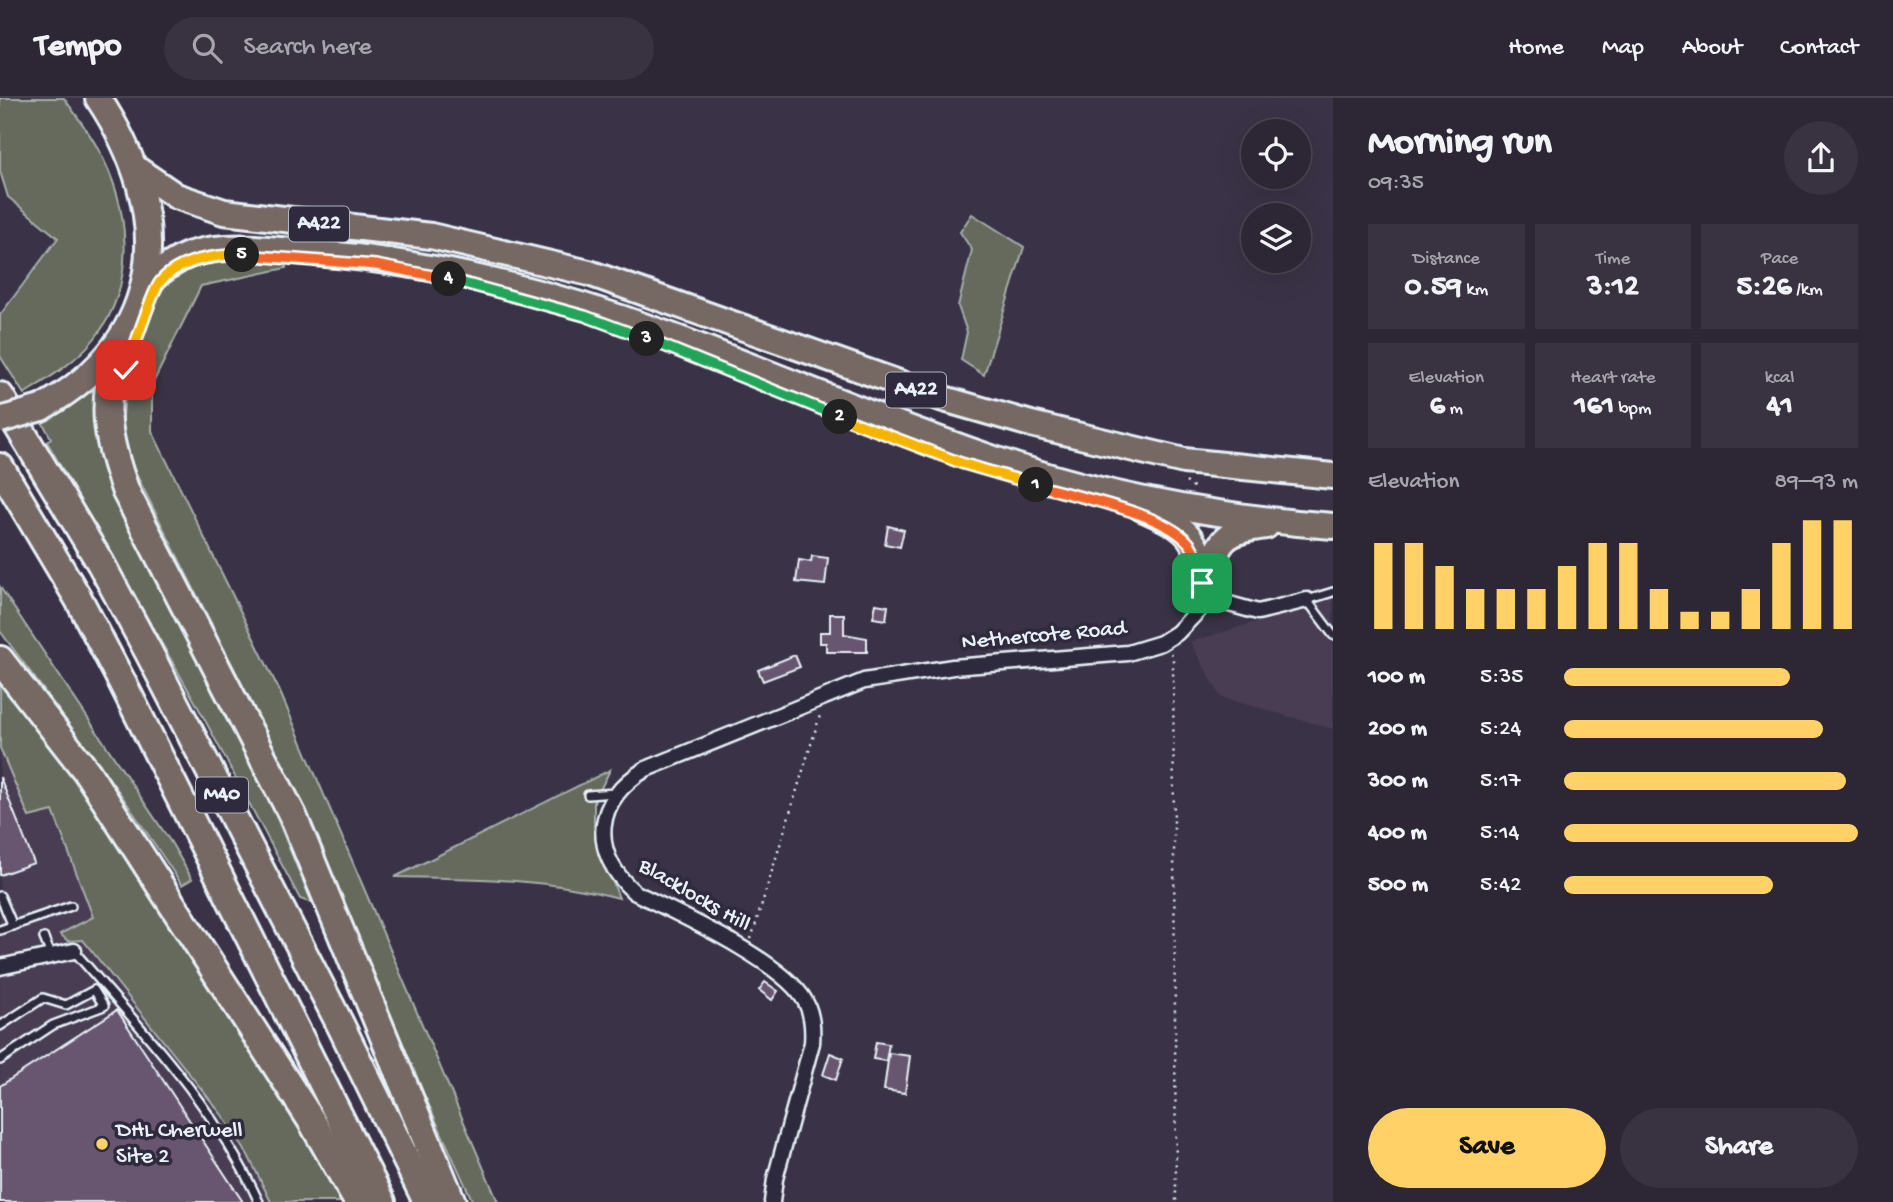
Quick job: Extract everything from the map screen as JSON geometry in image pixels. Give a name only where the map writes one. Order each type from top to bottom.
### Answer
[{"type":"highway","points":[[0,420],[41,408],[68,393],[116,347],[144,284],[150,240],[145,201],[120,131],[98,98]]},
{"type":"highway","name":"A422","points":[[135,168],[176,196],[224,212],[431,236],[589,273],[944,399],[1031,424],[1184,461],[1333,476]]},
{"type":"highway","name":"A422","points":[[144,284],[172,263],[219,248],[358,256],[480,280],[570,303],[664,333],[1023,469],[1099,489],[1200,510],[1333,526]]},
{"type":"highway","name":"M40","points":[[116,347],[106,400],[109,444],[126,492],[293,816],[452,1202]]},
{"type":"highway","name":"M40","points":[[0,396],[101,564],[149,653],[340,1024],[428,1202]]},
{"type":"highway","name":"M40","points":[[0,467],[78,598],[122,682],[382,1202]]},
{"type":"highway","points":[[1099,489],[1170,520],[1185,531],[1199,548],[1205,587]]},
{"type":"highway","points":[[1205,587],[1224,537],[1239,529],[1292,523]]},
{"type":"highway","points":[[0,660],[87,772],[311,1120],[358,1202]]},
{"type":"street","points":[[1205,587],[1235,608],[1258,612],[1307,600]]},
{"type":"street","name":"Nethercote Road","points":[[818,699],[866,681],[953,667],[1128,653],[1161,643],[1190,620],[1199,610],[1205,587]]},
{"type":"street","points":[[615,793],[646,769],[818,699]]},
{"type":"street","name":"Blacklocks Hill","points":[[615,793],[607,811],[604,840],[619,878],[634,892],[745,951],[780,976],[805,1001],[813,1032],[803,1082],[775,1179],[772,1202]]},
{"type":"street","points":[[0,967],[74,951]]},
{"type":"lane","points":[[1333,592],[1307,600],[1333,635]]},
{"type":"lane","points":[[588,795],[615,793]]},
{"type":"lane","points":[[0,896],[13,926]]},
{"type":"lane","points":[[0,930],[71,906]]},
{"type":"lane","points":[[44,938],[51,956]]},
{"type":"lane","points":[[74,951],[194,1091],[240,1163],[259,1202]]},
{"type":"lane","points":[[0,1026],[43,998],[66,1004],[94,990],[104,1006],[53,1025],[0,1060]]},
{"type":"path","points":[[1161,643],[1173,656],[1176,1202]]},
{"type":"path","points":[[745,951],[822,715],[818,699]]},
{"type":"shaded area","points":[[1333,599],[1333,729],[1221,697],[1190,642]]},
{"type":"shaded area","points":[[0,748],[29,816],[53,811],[60,833],[225,1122],[248,1155],[271,1202],[0,1202]]},
{"type":"green space","points":[[0,98],[64,98],[93,141],[108,170],[117,194],[125,244],[118,293],[109,316],[95,338],[71,362],[24,394],[0,356],[0,315],[58,238],[8,197],[0,171]]},
{"type":"green space","points":[[972,214],[1024,247],[984,375],[961,360],[967,332],[958,306],[972,250],[960,232]]},
{"type":"green space","points":[[224,259],[285,260],[286,268],[201,286],[152,385],[152,431],[280,692],[498,1202],[473,1202],[364,963],[306,822],[250,700],[130,462],[122,424],[126,389],[160,290],[185,269]]},
{"type":"green space","points":[[101,375],[97,424],[241,732],[312,903],[300,899],[198,707],[47,442],[51,438],[40,418]]},
{"type":"green space","points":[[0,587],[172,844],[192,879],[182,885],[122,796],[0,631]]},
{"type":"green space","points":[[0,684],[86,791],[348,1202],[271,1202],[248,1155],[222,1115],[83,940],[68,941],[60,934],[93,917],[53,811],[29,817],[0,748]]},
{"type":"green space","points":[[610,770],[594,802],[594,835],[619,898],[535,883],[395,877]]},
{"type":"building","points":[[888,526],[904,530],[900,547],[885,544]]},
{"type":"building","points":[[812,556],[828,558],[825,585],[796,582],[799,560],[811,562]]},
{"type":"building","points":[[876,604],[888,606],[886,620],[873,618]]},
{"type":"building","points":[[830,614],[844,614],[844,634],[867,638],[867,652],[826,652],[826,643],[820,643],[820,632],[830,632]]},
{"type":"building","points":[[795,655],[800,667],[763,681],[758,670]]},
{"type":"building","points":[[0,777],[34,863],[0,875]]},
{"type":"building","points":[[765,982],[778,991],[772,1000],[759,990]]},
{"type":"building","name":"DHL Cherwell Site 2","points":[[117,1010],[243,1202],[0,1202],[0,1086]]},
{"type":"building","points":[[876,1042],[889,1044],[886,1061],[873,1059]]},
{"type":"building","points":[[830,1053],[843,1058],[836,1080],[823,1075]]},
{"type":"building","points":[[889,1053],[910,1056],[905,1093],[884,1090]]},
{"type":"place","name":"DHL Cherwell Site 2","points":[[102,1144]]},
{"type":"route","points":[[126,370],[160,282],[184,265],[226,255],[291,257],[376,265],[475,284],[636,334],[961,463],[1161,521],[1189,543],[1201,570],[1202,583]]}]
